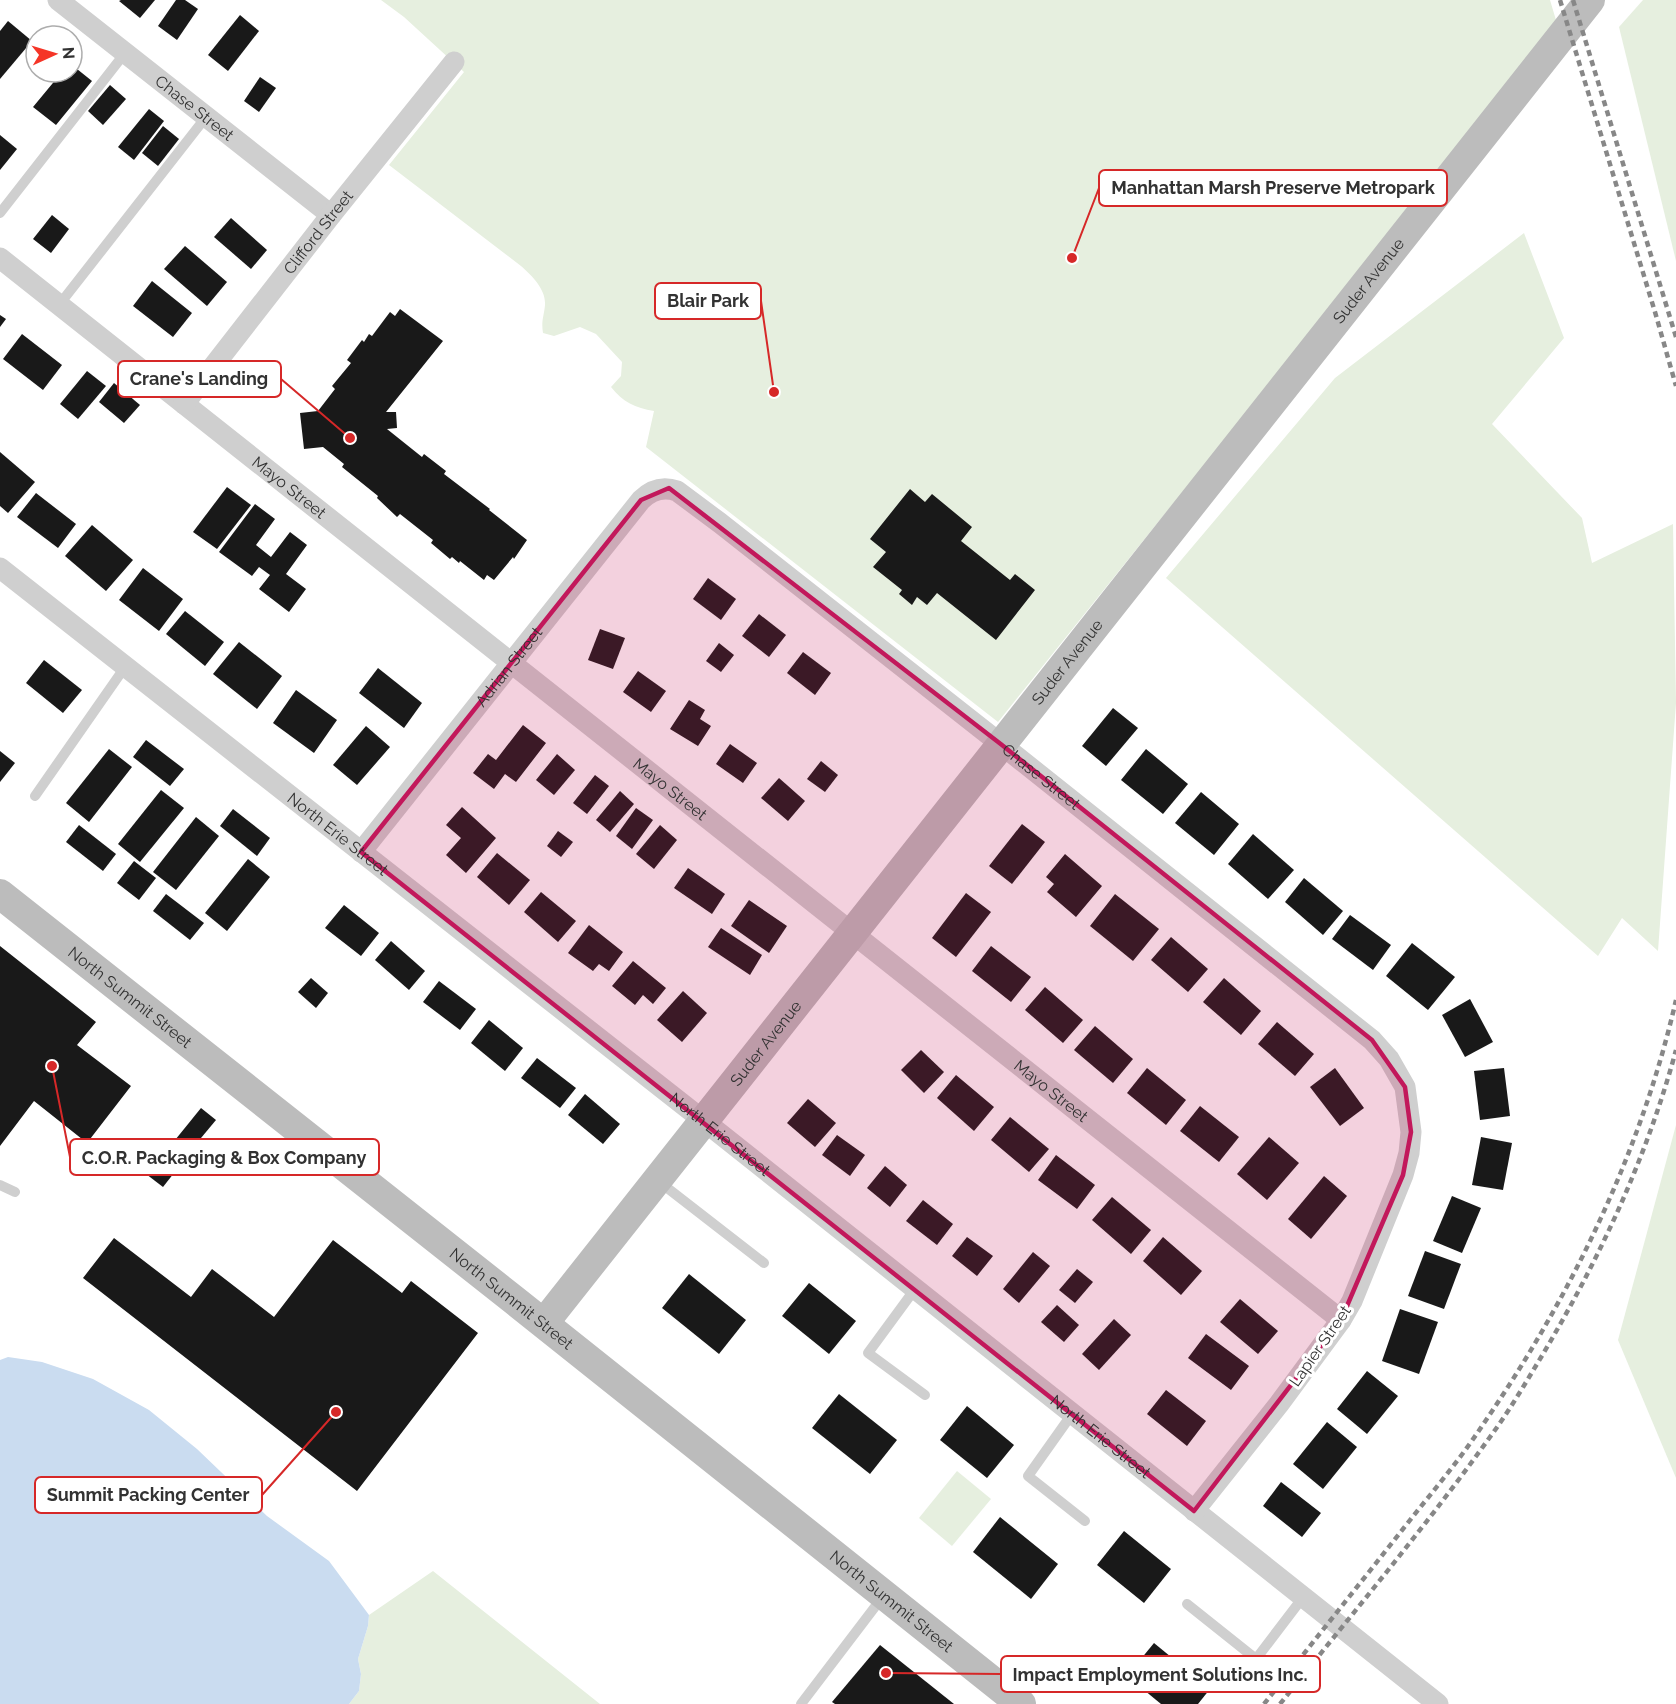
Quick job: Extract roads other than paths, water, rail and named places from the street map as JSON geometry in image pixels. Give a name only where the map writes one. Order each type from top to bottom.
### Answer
[{"type":"street","name":"Chase Street","points":[[58,0],[331,215]]},
{"type":"street","name":"Suder Avenue","points":[[544,1323],[1590,0]]},
{"type":"street","name":"Clifford Street","points":[[184,404],[454,62]]},
{"type":"street","name":"Mayo Street","points":[[0,258],[1341,1320]]},
{"type":"street","name":"Chase Street","points":[[660,489],[669,488],[677,491],[711,517],[1372,1040],[1389,1059],[1405,1087]]},
{"type":"street","name":"Adrian Street","points":[[361,852],[641,500],[646,495],[660,489]]},
{"type":"street","name":"North Erie Street","points":[[0,568],[704,1121],[1438,1704]]},
{"type":"street","name":"North Summit Street","points":[[0,894],[544,1323],[1021,1704]]},
{"type":"street","name":"Lapier Street","points":[[1194,1511],[1279,1404],[1341,1320],[1352,1301],[1403,1175],[1409,1153],[1411,1132],[1405,1087]]},
{"type":"lane","points":[[0,213],[125,53]]},
{"type":"lane","points":[[59,305],[206,117]]},
{"type":"lane","points":[[35,796],[125,667]]},
{"type":"lane","points":[[657,1180],[764,1263]]},
{"type":"lane","points":[[0,1185],[15,1192]]},
{"type":"lane","points":[[915,1289],[868,1353],[925,1395]]},
{"type":"lane","points":[[1072,1414],[1028,1476],[1085,1521]]},
{"type":"lane","points":[[801,1704],[884,1595]]},
{"type":"lane","points":[[1187,1604],[1256,1659],[1304,1596]]},
{"type":"water","points":[[8,1357],[42,1362],[93,1379],[149,1410],[197,1449],[267,1516],[329,1561],[369,1615],[358,1659],[361,1674],[359,1691],[349,1704],[0,1704],[0,1360]]},
{"type":"railway","points":[[1560,0],[1676,386]]},
{"type":"railway","points":[[1573,0],[1676,337]]},
{"type":"railway","points":[[1264,1704],[1462,1454],[1545,1327],[1599,1222],[1622,1168],[1643,1113],[1676,1000]]},
{"type":"railway","points":[[1280,1704],[1439,1505],[1526,1383],[1559,1327],[1617,1212],[1650,1132],[1676,1050]]},
{"type":"place","name":"Manhattan Marsh Preserve Metropark","points":[[1072,258]]},
{"type":"place","name":"Blair Park","points":[[774,392]]},
{"type":"place","name":"Crane's Landing","points":[[350,438]]},
{"type":"place","name":"C.O.R. Packaging & Box Company","points":[[52,1066]]},
{"type":"place","name":"Summit Packing Center","points":[[336,1412]]},
{"type":"place","name":"Impact Employment Solutions Inc.","points":[[886,1673]]}]
